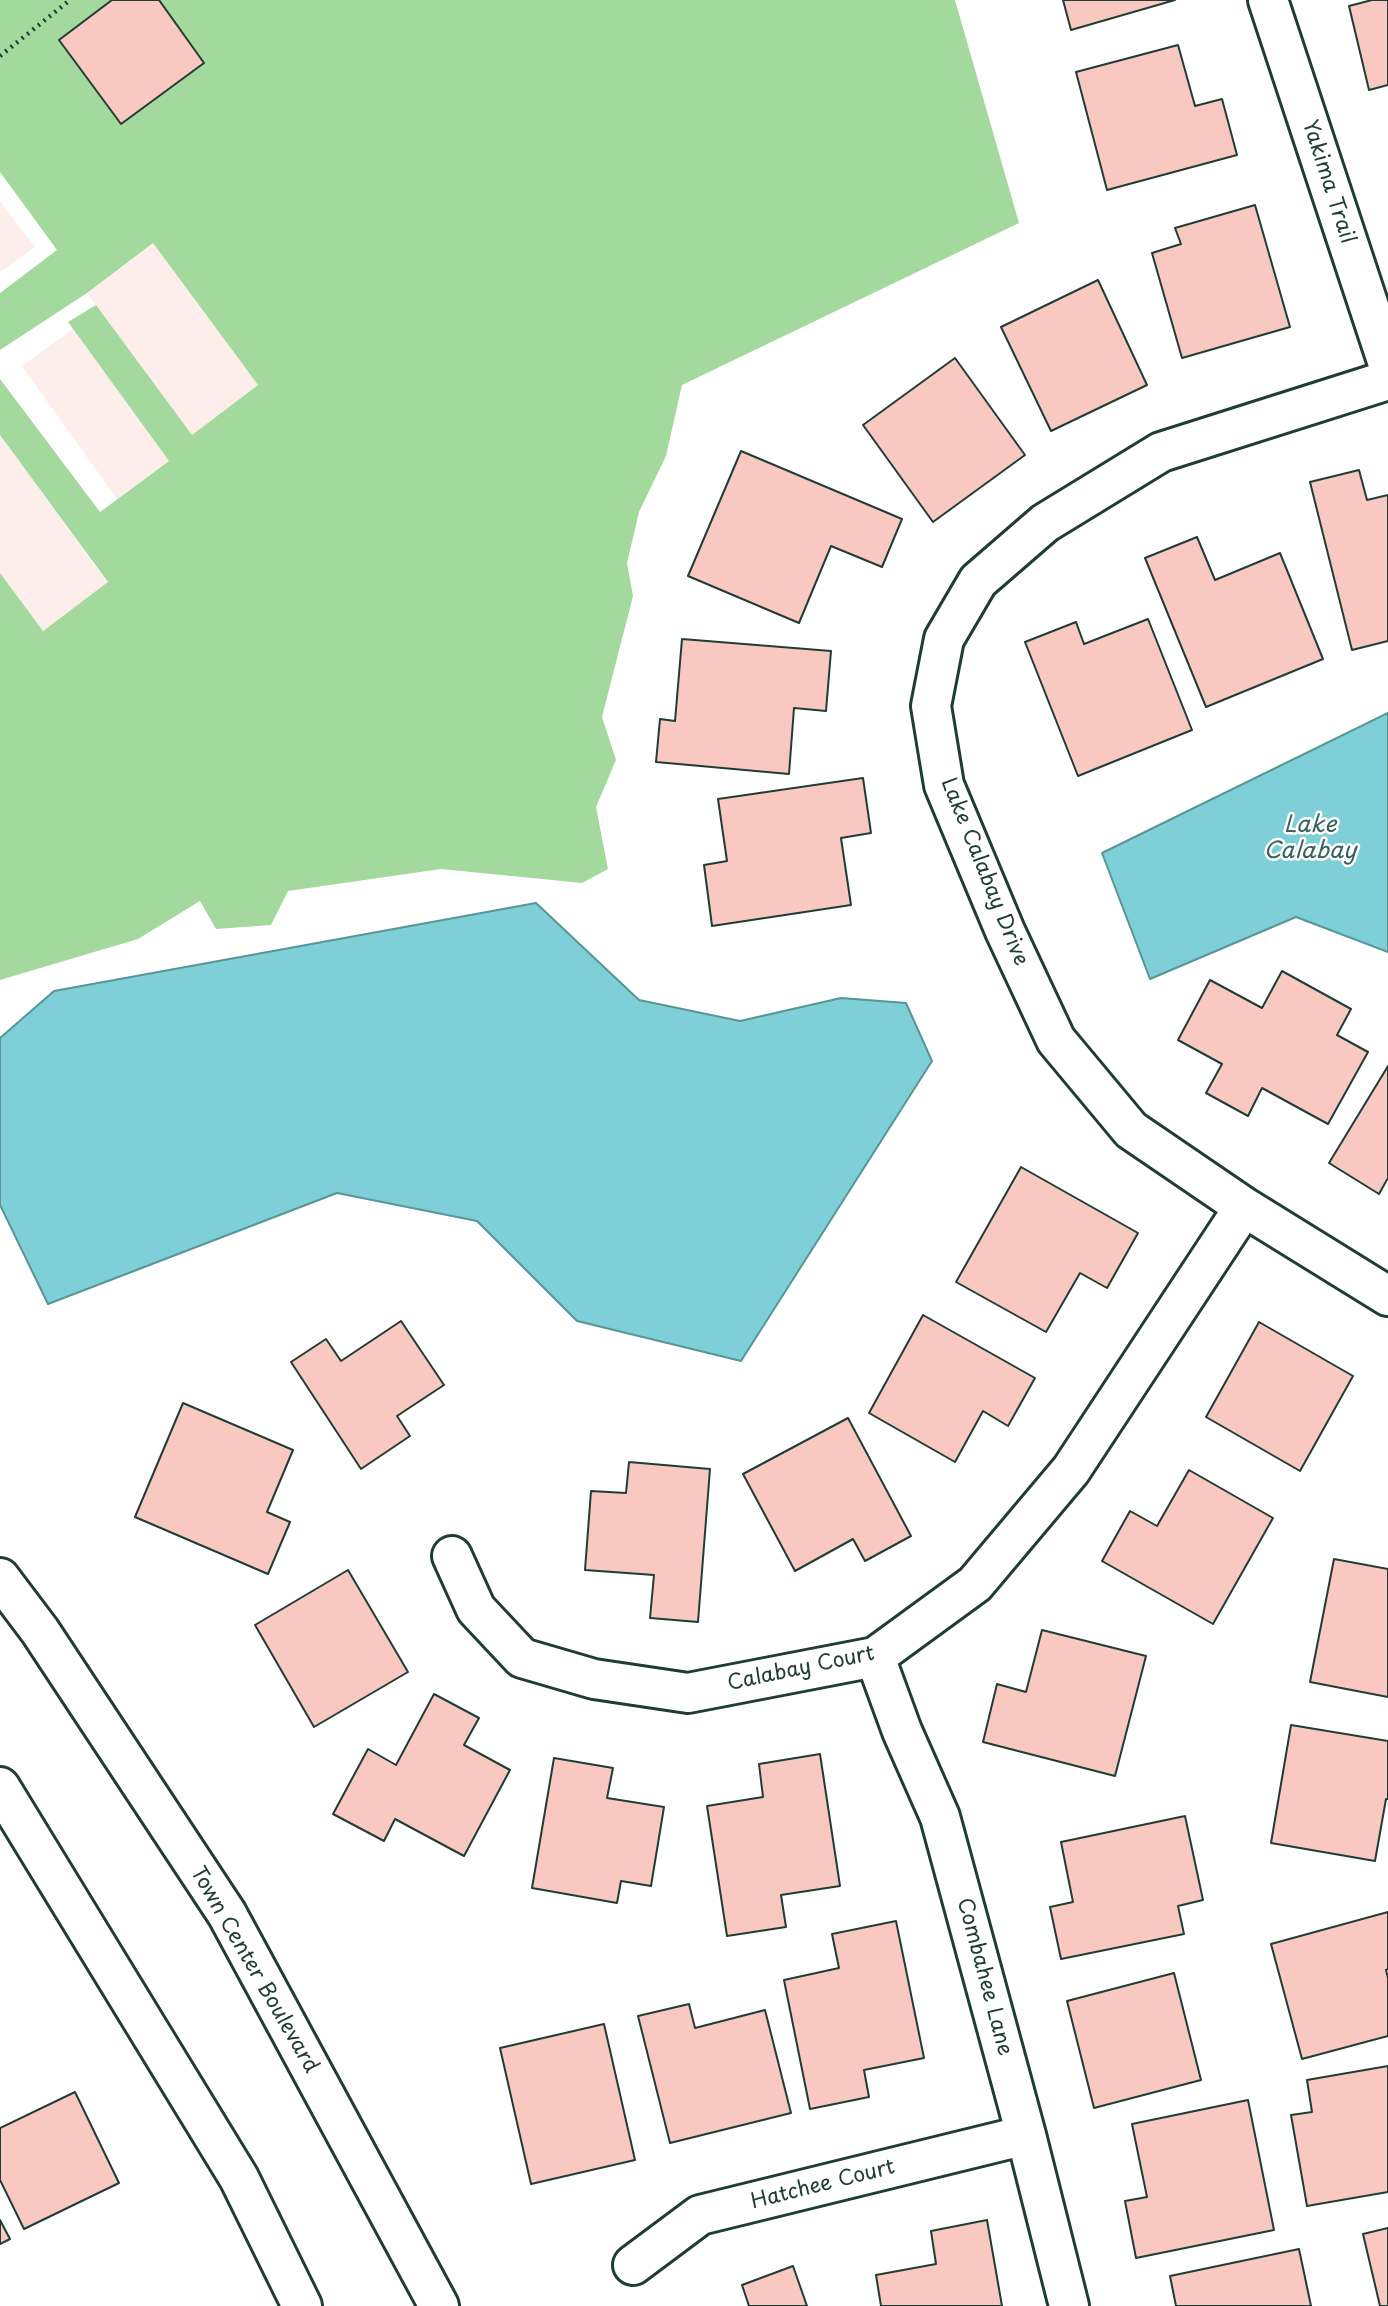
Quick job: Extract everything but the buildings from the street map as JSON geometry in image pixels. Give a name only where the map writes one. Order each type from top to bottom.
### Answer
[{"type":"street","name":"Yakima Trail","points":[[1268,0],[1388,364]]},
{"type":"street","name":"Lake Calabay Drive","points":[[1388,380],[1161,452],[1045,523],[978,581],[944,639],[930,706],[944,785],[1005,932],[1056,1040],[1131,1130],[1244,1207],[1388,1296]]},
{"type":"street","name":"Calabay Court","points":[[452,1556],[476,1609],[522,1658],[594,1679],[688,1693],[875,1657],[975,1584],[1072,1470],[1244,1207]]},
{"type":"street","name":"Town Center Boulevard","points":[[0,1578],[40,1631],[227,1914],[439,2306]]},
{"type":"street","name":"Combahee Lane","points":[[875,1657],[902,1731],[940,1817],[1069,2306]]},
{"type":"street","points":[[0,1787],[239,2178],[302,2306]]},
{"type":"street","name":"Hatchee Court","points":[[633,2264],[700,2215],[1026,2136]]},
{"type":"path","points":[[0,56],[70,0]]},
{"type":"shaded area","points":[[0,201],[35,247],[0,272]]},
{"type":"shaded area","points":[[153,243],[258,385],[192,435],[87,293]]},
{"type":"shaded area","points":[[73,329],[169,461],[117,499],[22,366]]},
{"type":"shaded area","points":[[0,435],[108,583],[42,631],[0,573]]},
{"type":"green space","points":[[0,0],[955,0],[1019,223],[682,385],[666,456],[639,512],[627,563],[633,596],[602,717],[616,760],[596,807],[608,869],[582,883],[441,869],[288,891],[271,925],[216,929],[200,901],[138,939],[0,980],[0,573],[43,631],[108,582],[0,435],[0,379],[100,512],[169,461],[68,322],[96,305],[192,435],[258,385],[153,243],[87,293],[0,350],[0,293],[57,250],[0,172]]},
{"type":"water","name":"Lake Calabay","points":[[1388,713],[1388,952],[1296,917],[1150,979],[1102,853]]},
{"type":"water","points":[[536,903],[639,1000],[740,1021],[841,998],[906,1003],[932,1061],[741,1361],[577,1321],[477,1221],[337,1193],[48,1304],[0,1205],[0,1038],[54,991]]}]
